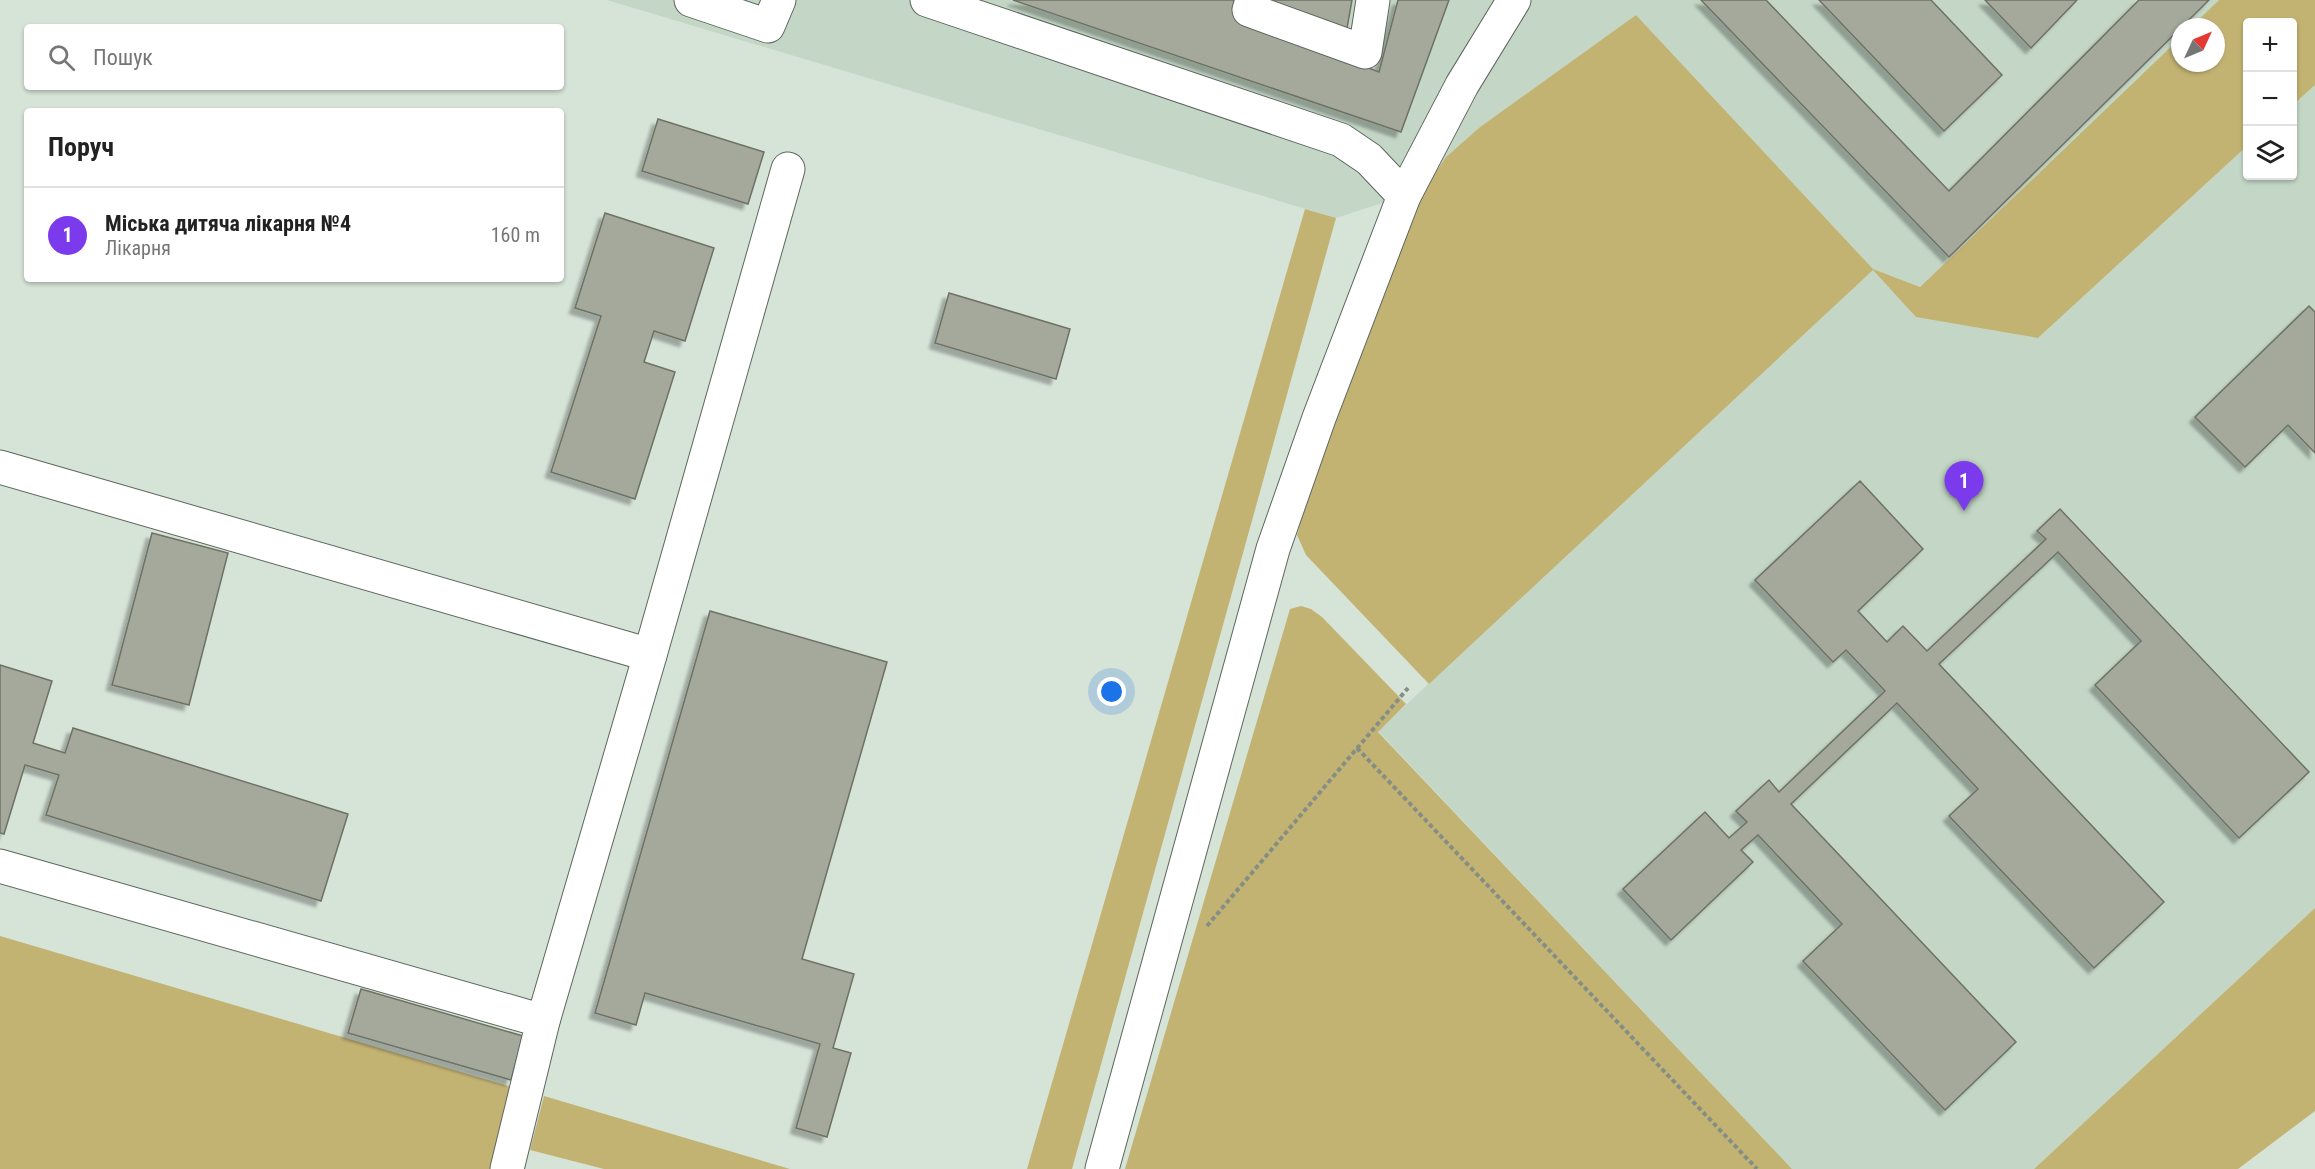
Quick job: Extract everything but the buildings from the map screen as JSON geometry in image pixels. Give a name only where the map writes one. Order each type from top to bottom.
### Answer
[{"type":"street","points":[[691,0],[768,26],[778,0]]},
{"type":"street","points":[[927,0],[1341,140],[1369,159],[1404,196]]},
{"type":"street","points":[[1252,0],[1249,10],[1365,52],[1373,0]]},
{"type":"street","points":[[1102,1169],[1273,549],[1318,418],[1404,196],[1462,85],[1511,2]]},
{"type":"street","points":[[507,1169],[543,1022],[788,169]]},
{"type":"street","points":[[0,467],[650,655]]},
{"type":"street","points":[[0,866],[543,1022]]},
{"type":"path","points":[[1204,929],[1408,688]]},
{"type":"path","points":[[1357,748],[1757,1169]]},
{"type":"shaded area","points":[[607,0],[2219,0],[2200,18],[2171,18],[2171,47],[1920,287],[1874,270],[2038,338],[2243,150],[2243,180],[2297,180],[2297,101],[2315,85],[2315,908],[2034,1169],[1792,1169],[1378,731],[1873,269],[1636,15],[1480,127],[1446,157],[1416,201],[1404,196],[1336,218]]},
{"type":"shaded area","points":[[2219,0],[2315,0],[2315,85],[2297,101],[2297,18],[2243,18],[2243,150],[2038,338],[1916,317],[1873,270],[1429,684],[1306,555],[1297,535],[1328,422],[1416,201],[1446,157],[1480,127],[1636,15],[1873,269],[1920,287],[2171,47],[2171,72],[2225,72],[2225,18],[2200,18]]},
{"type":"shaded area","points":[[1305,209],[1336,218],[1072,1169],[1027,1169]]},
{"type":"shaded area","points":[[1301,606],[1311,609],[1322,617],[1406,704],[1378,732],[1792,1169],[1125,1169],[1290,609]]},
{"type":"shaded area","points":[[2315,908],[2315,1111],[2238,1169],[2034,1169]]},
{"type":"shaded area","points":[[0,936],[512,1087],[490,1169],[0,1169]]},
{"type":"shaded area","points":[[544,1096],[790,1169],[604,1169],[530,1150]]},
{"type":"place","name":"Міська дитяча лікарня №4","points":[[1964,511]]}]
